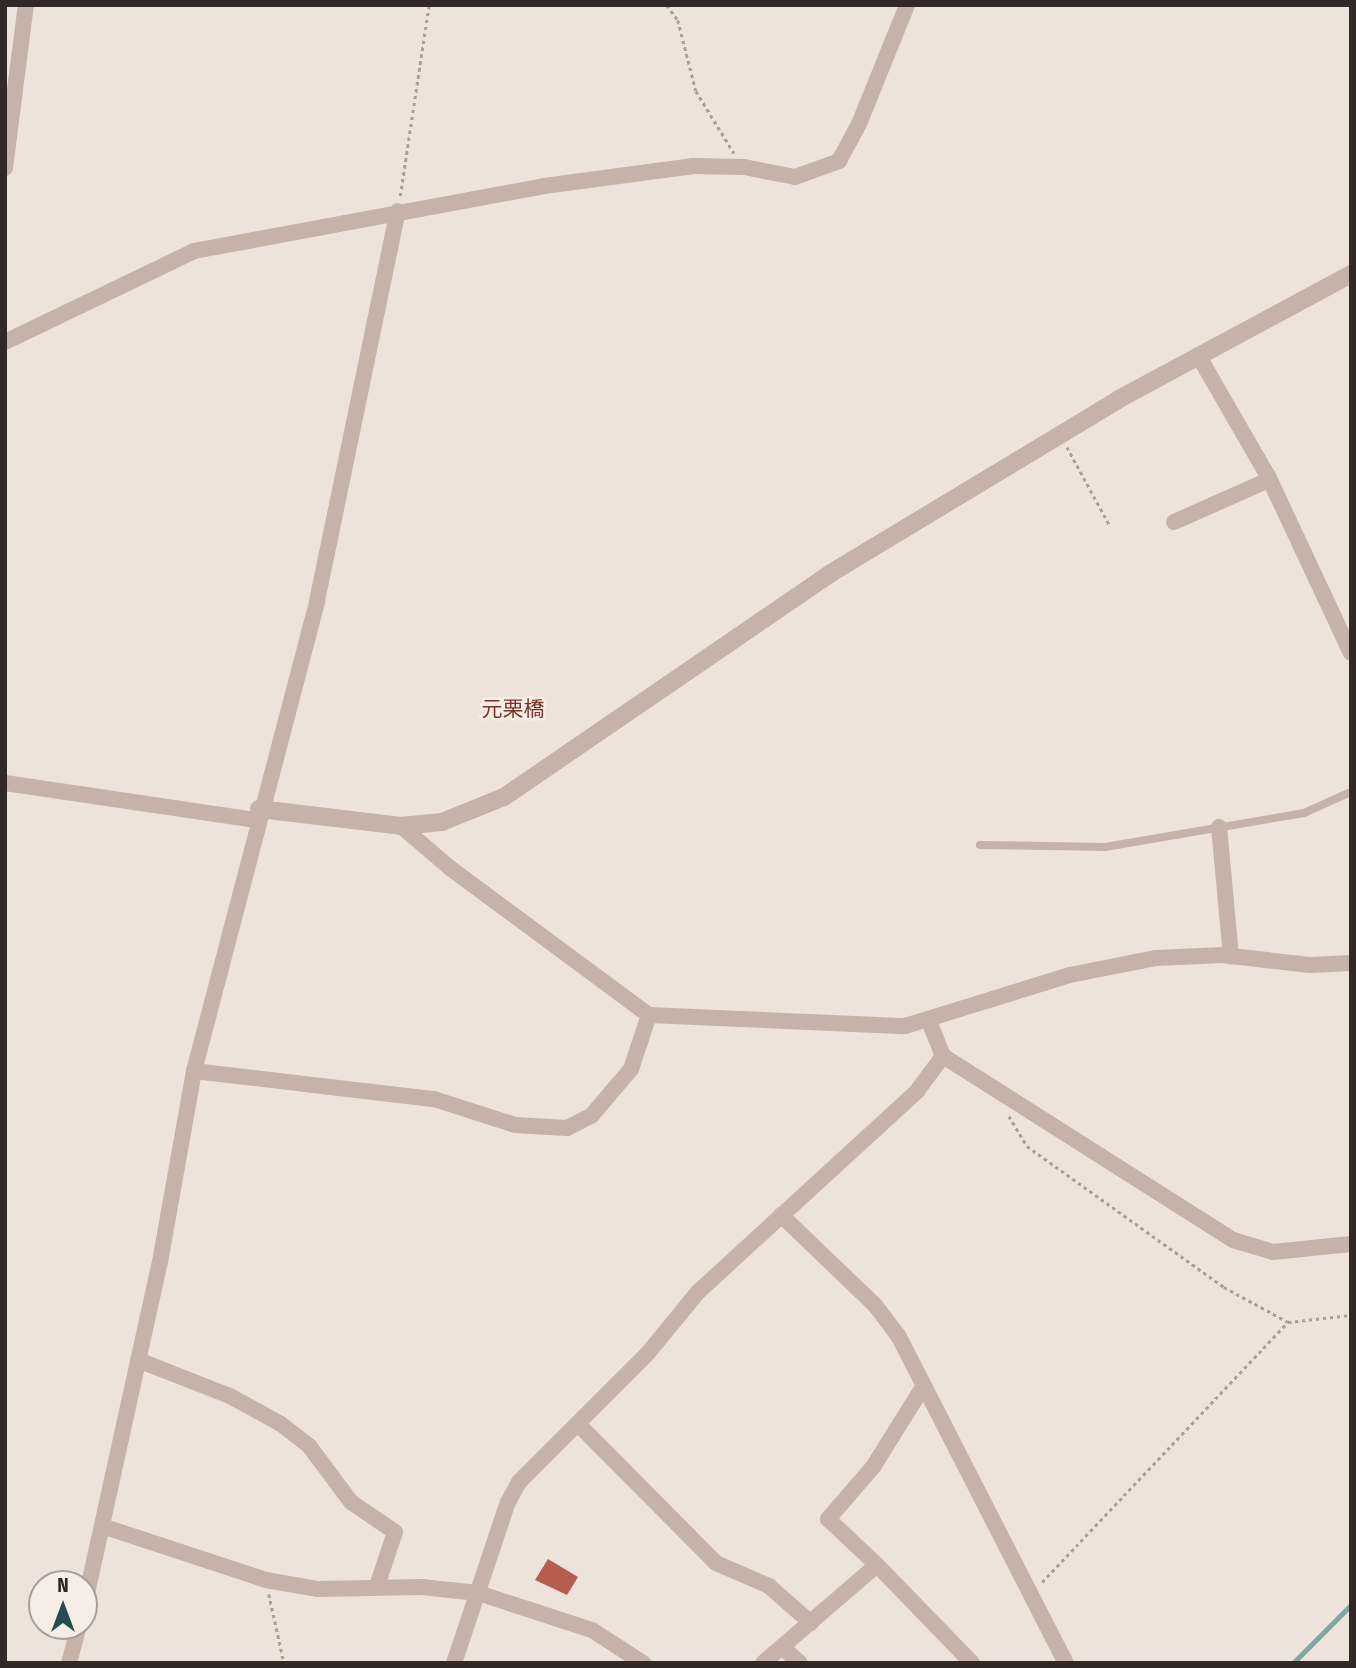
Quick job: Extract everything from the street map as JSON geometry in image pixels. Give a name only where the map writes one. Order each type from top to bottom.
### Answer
[{"type":"street","points":[[5,168],[11,62],[26,5]]},
{"type":"street","points":[[5,342],[194,251],[398,211],[695,166],[744,167],[795,177],[839,161],[859,124],[907,5]]},
{"type":"street","points":[[94,1570],[105,1527],[114,1460],[138,1360],[194,1072],[258,815],[317,601],[398,211]]},
{"type":"street","points":[[5,783],[258,815],[401,826],[442,822],[472,811],[536,779],[800,594],[1198,355],[1351,274]]},
{"type":"street","points":[[1198,355],[1269,480],[1351,653]]},
{"type":"street","points":[[1174,522],[1269,480]]},
{"type":"street","points":[[401,826],[450,869],[649,1016],[905,1026],[929,1021],[1070,975],[1156,958],[1231,956],[1309,965],[1351,963]]},
{"type":"street","points":[[1219,827],[1231,956]]},
{"type":"street","points":[[194,1072],[434,1099],[515,1125],[566,1128],[592,1115],[632,1069],[649,1016]]},
{"type":"street","points":[[929,1021],[943,1056],[1233,1240],[1273,1252],[1351,1244]]},
{"type":"street","points":[[454,1663],[519,1482],[649,1353],[698,1293],[917,1091],[943,1056]]},
{"type":"street","points":[[781,1215],[875,1305],[898,1335],[1066,1663]]},
{"type":"street","points":[[138,1360],[230,1396],[281,1424],[310,1447],[351,1502],[395,1532],[377,1586]]},
{"type":"street","points":[[923,1387],[873,1466],[828,1519],[877,1565],[972,1663]]},
{"type":"street","points":[[579,1425],[716,1563],[769,1587],[811,1623]]},
{"type":"street","points":[[105,1527],[266,1580],[318,1589],[377,1586],[478,1593],[592,1630],[643,1663]]},
{"type":"street","points":[[763,1663],[877,1565]]},
{"type":"street","points":[[69,1663],[75,1640]]},
{"type":"street","points":[[782,1647],[800,1663]]},
{"type":"lane","points":[[981,845],[1105,847],[1304,813],[1351,792]]},
{"type":"path","points":[[398,211],[429,5]]},
{"type":"path","points":[[667,5],[677,20],[696,91],[744,167]]},
{"type":"path","points":[[1061,435],[1109,524]]},
{"type":"path","points":[[991,1086],[1027,1146],[1224,1287],[1288,1322],[1351,1315]]},
{"type":"path","points":[[1029,1593],[1288,1322]]},
{"type":"path","points":[[266,1580],[284,1663]]},
{"type":"building","points":[[548,1559],[578,1577],[567,1595],[535,1580]]},
{"type":"waterway","points":[[1293,1663],[1351,1605]]},
{"type":"district","name":"元栗橋","points":[[513,709]]}]
